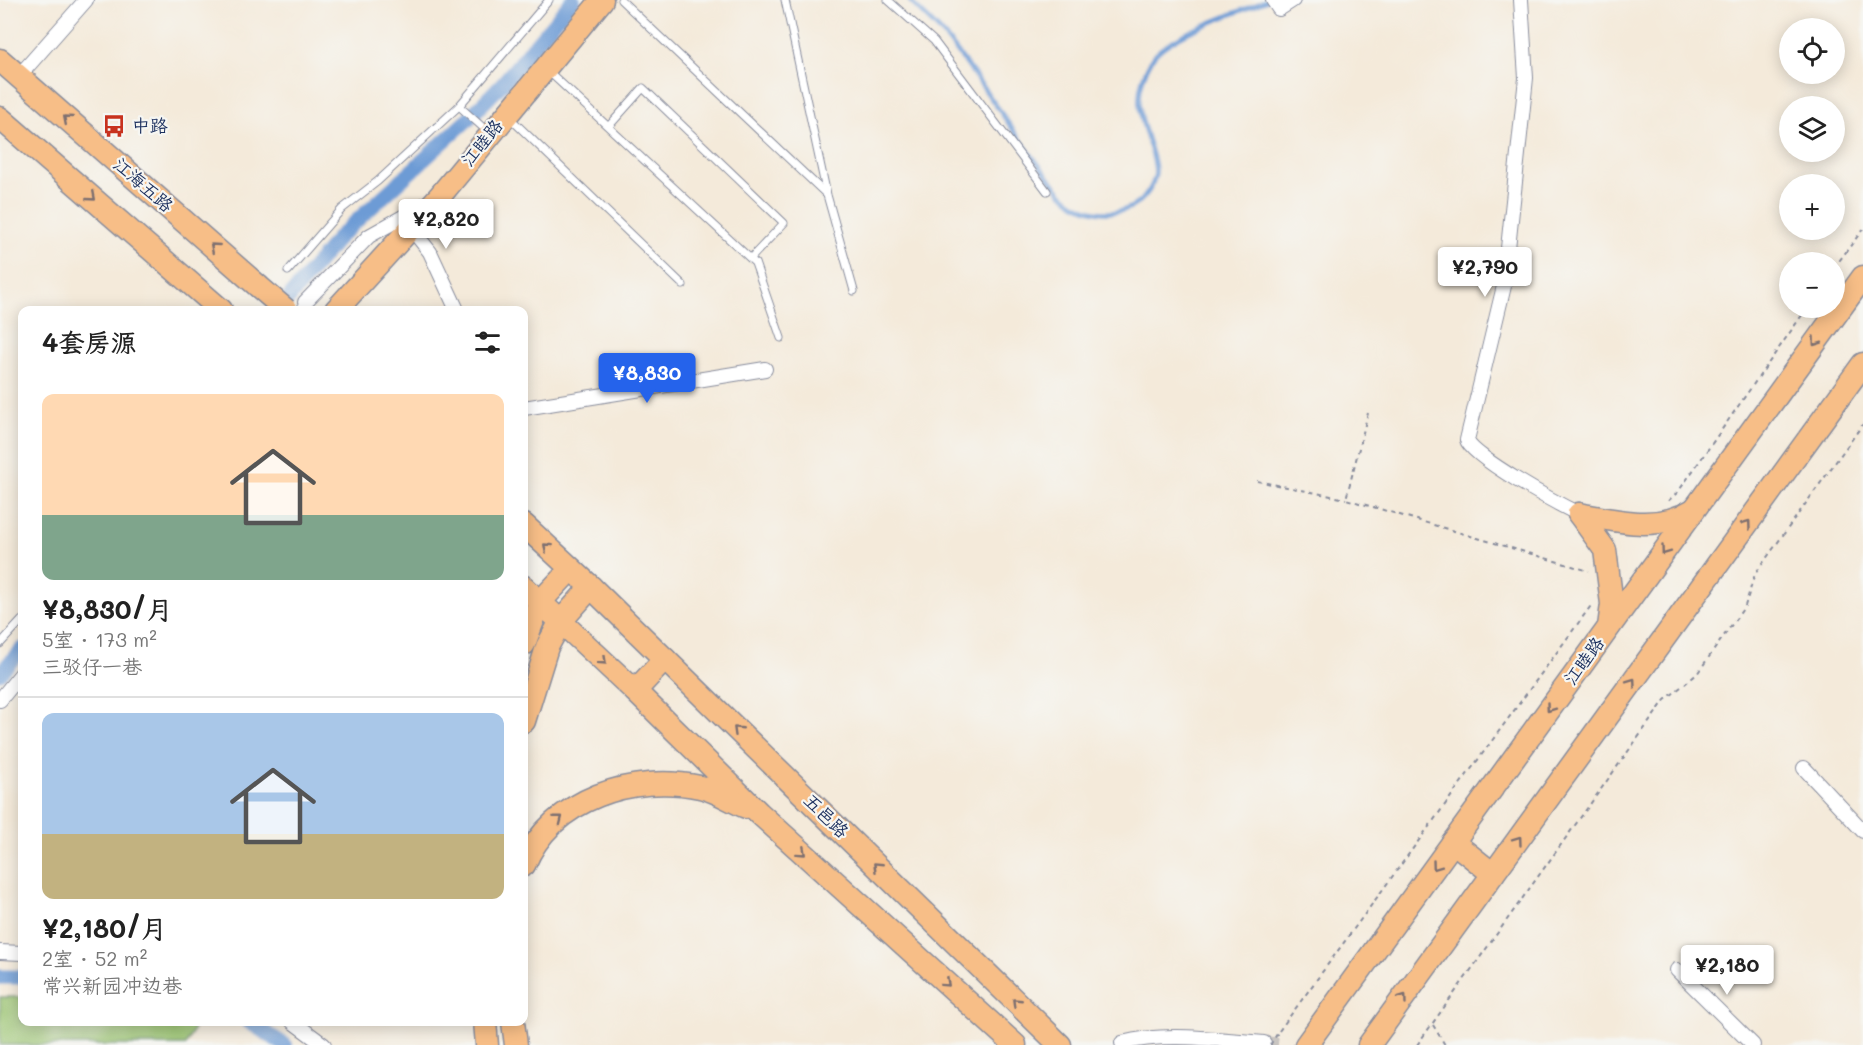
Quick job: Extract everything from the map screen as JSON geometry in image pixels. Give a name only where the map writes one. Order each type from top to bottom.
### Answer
[{"type":"main road","name":"江睦路","points":[[340,306],[439,197],[489,134],[603,0]]},
{"type":"main road","name":"江海五路","points":[[0,60],[258,286],[296,306]]},
{"type":"main road","points":[[0,117],[216,306]]},
{"type":"main road","name":"江睦路","points":[[1308,1042],[1863,278]]},
{"type":"main road","points":[[1369,1045],[1863,364]]},
{"type":"main road","points":[[1579,514],[1623,522],[1665,523],[1682,517],[1695,508]]},
{"type":"main road","points":[[1579,514],[1605,550],[1612,604],[1609,627]]},
{"type":"main road","points":[[528,529],[591,587],[561,621],[547,647],[528,703]]},
{"type":"main road","points":[[528,619],[532,594],[571,569]]},
{"type":"main road","name":"五邑路","points":[[591,587],[1059,1044]]},
{"type":"main road","points":[[532,594],[759,813],[1015,1045]]},
{"type":"main road","points":[[635,691],[665,659]]},
{"type":"main road","points":[[528,859],[549,828],[578,804],[614,789],[660,781],[702,788],[759,813]]},
{"type":"main road","points":[[1454,842],[1493,874]]},
{"type":"main road","points":[[485,1026],[487,1045]]},
{"type":"main road","points":[[514,1026],[516,1045]]},
{"type":"street","points":[[19,76],[86,0]]},
{"type":"street","points":[[1275,3],[1279,9],[1293,0]]},
{"type":"street","points":[[1521,0],[1526,78],[1504,286],[1467,440],[1469,445],[1486,458],[1538,493],[1579,514]]},
{"type":"street","points":[[296,306],[369,236],[439,197]]},
{"type":"street","points":[[411,228],[430,252],[455,306]]},
{"type":"street","points":[[528,407],[765,369]]},
{"type":"street","points":[[0,700],[18,678]]},
{"type":"street","points":[[1804,768],[1863,831]]},
{"type":"street","points":[[0,952],[18,952]]},
{"type":"street","points":[[1677,970],[1754,1045]]},
{"type":"street","points":[[298,1026],[324,1045]]},
{"type":"street","points":[[1122,1043],[1139,1038],[1187,1038],[1267,1044]]},
{"type":"lane","points":[[288,271],[342,209],[378,181],[459,105],[549,0]]},
{"type":"lane","points":[[621,0],[826,195]]},
{"type":"lane","points":[[785,0],[826,195],[854,291]]},
{"type":"lane","points":[[888,0],[934,41],[1047,192]]},
{"type":"lane","points":[[545,68],[755,262],[782,339]]},
{"type":"lane","points":[[609,126],[643,88],[784,224],[750,258]]},
{"type":"lane","points":[[459,105],[489,134]]},
{"type":"lane","points":[[506,114],[683,285]]},
{"type":"lane","points":[[0,644],[18,624]]},
{"type":"path","points":[[1845,253],[1863,229]]},
{"type":"path","points":[[1663,505],[1678,492],[1800,318]]},
{"type":"path","points":[[1346,499],[1368,413]]},
{"type":"path","points":[[1417,1045],[1665,700],[1697,675],[1745,606],[1755,574],[1863,424]]},
{"type":"path","points":[[1257,481],[1346,499],[1555,559],[1608,578]]},
{"type":"path","points":[[1267,1044],[1279,1031],[1594,600]]},
{"type":"path","points":[[1433,1024],[1445,1045]]},
{"type":"green space","points":[[0,997],[18,997],[18,1026],[195,1026],[186,1045],[0,1045]]},
{"type":"waterway","points":[[282,306],[340,236],[465,122],[502,84],[573,0]]},
{"type":"waterway","points":[[909,0],[947,39],[1031,155],[1061,192],[1072,202],[1099,212],[1127,209],[1139,202],[1149,191],[1155,176],[1156,170],[1140,104],[1141,83],[1152,59],[1172,41],[1187,33],[1268,0]]},
{"type":"waterway","points":[[0,673],[18,653]]},
{"type":"waterway","points":[[0,977],[18,977]]},
{"type":"waterway","points":[[255,1026],[285,1045]]},
{"type":"tunnel","points":[[1264,1043],[1282,1045]]},
{"type":"place","name":"中路","points":[[114,126]]}]
